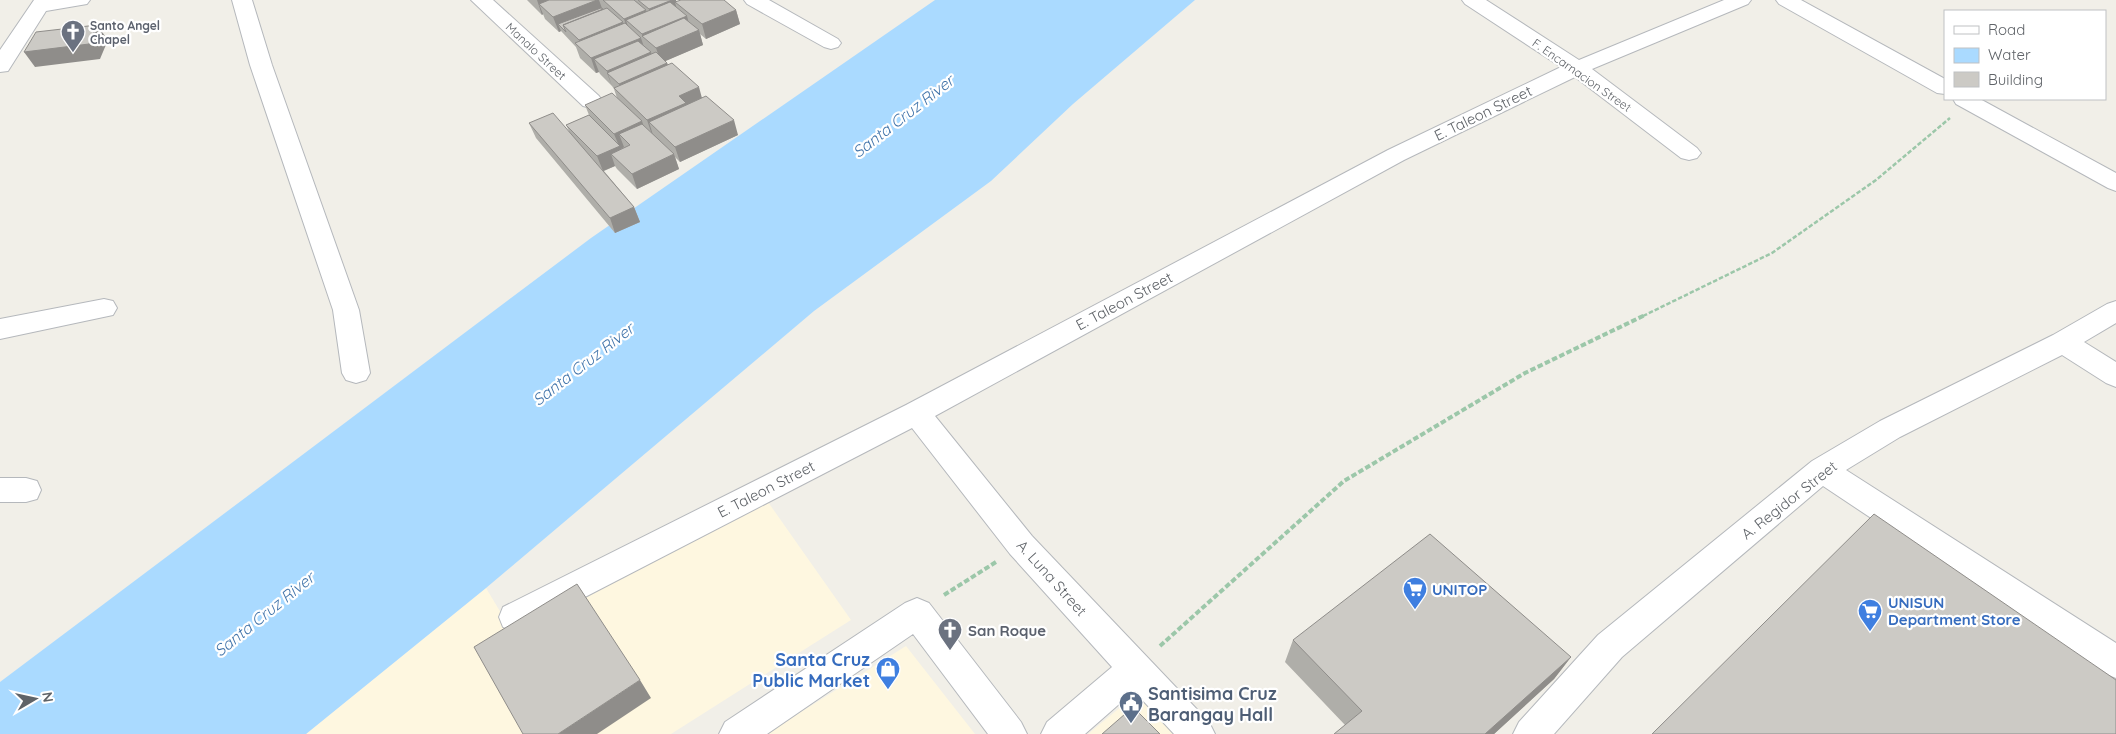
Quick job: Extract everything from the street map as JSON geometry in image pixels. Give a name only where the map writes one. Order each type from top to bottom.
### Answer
[{"type":"street","points":[[0,66],[43,3],[80,0]]},
{"type":"street","points":[[242,0],[261,65],[346,310],[356,373]]},
{"type":"street","name":"Manalo Street","points":[[482,0],[591,101]]},
{"type":"street","points":[[754,0],[831,43]]},
{"type":"street","name":"F. Encarnacion Street","points":[[1472,0],[1577,68],[1689,153]]},
{"type":"street","name":"E. Taleon Street","points":[[515,616],[916,412],[1396,155],[1577,68],[1741,0]]},
{"type":"street","points":[[1786,0],[1944,87]]},
{"type":"street","points":[[1967,100],[2116,183]]},
{"type":"street","points":[[0,329],[104,308]]},
{"type":"street","name":"A. Regidor Street","points":[[1531,734],[1610,646],[1822,470],[1890,429],[2063,342],[2116,310]]},
{"type":"street","points":[[2063,342],[2116,376]]},
{"type":"street","name":"A. Luna Street","points":[[916,412],[1021,545],[1135,669],[1198,734]]},
{"type":"street","points":[[1822,470],[2116,662]]},
{"type":"street","points":[[736,734],[917,613],[1009,734]]},
{"type":"street","points":[[1059,734],[1135,669]]},
{"type":"path","points":[[1135,669],[1344,481],[1525,373],[1772,254],[1876,180],[1967,100]]},
{"type":"path","points":[[917,613],[1021,545]]},
{"type":"shaded area","points":[[768,502],[851,620],[671,734],[306,734],[486,588],[501,613]]},
{"type":"shaded area","name":"Santa Cruz Public Market","points":[[906,646],[975,734],[766,734]]},
{"type":"shaded area","points":[[1139,692],[1177,734],[1088,734]]},
{"type":"water","name":"Santa Cruz River","points":[[935,0],[1195,0],[1073,104],[991,181],[814,311],[486,588],[306,734],[0,734],[0,682],[591,238]]},
{"type":"building","points":[[549,0],[597,0],[553,17],[539,4]]},
{"type":"building","points":[[603,0],[634,0],[646,10],[624,19]]},
{"type":"building","points":[[638,0],[672,0],[649,9]]},
{"type":"building","points":[[681,0],[724,0],[736,10],[702,24],[675,2]]},
{"type":"building","points":[[670,2],[687,16],[642,34],[626,20]]},
{"type":"building","points":[[601,8],[603,9],[563,25],[566,32],[558,24]]},
{"type":"building","points":[[607,8],[623,22],[579,40],[563,25]]},
{"type":"building","points":[[684,18],[699,30],[656,48],[642,36]]},
{"type":"building","points":[[625,23],[641,38],[591,58],[575,43]]},
{"type":"building","points":[[97,25],[89,44],[24,52],[36,32]]},
{"type":"building","points":[[638,41],[651,52],[607,71],[594,59]]},
{"type":"building","points":[[656,52],[667,63],[619,84],[607,73]]},
{"type":"building","points":[[672,63],[699,87],[679,96],[686,103],[647,120],[614,88]]},
{"type":"building","points":[[612,93],[642,121],[614,134],[585,105]]},
{"type":"building","points":[[706,96],[734,120],[675,147],[649,122]]},
{"type":"building","points":[[553,113],[634,207],[610,218],[529,123]]},
{"type":"building","points":[[589,115],[620,146],[597,156],[566,125]]},
{"type":"building","points":[[642,124],[674,154],[632,174],[611,154],[630,145],[619,134]]},
{"type":"building","name":"UNISUN Department Store","points":[[1874,514],[2116,680],[2116,734],[1652,734]]},
{"type":"building","name":"UNITOP","points":[[1430,534],[1571,657],[1485,734],[1334,734],[1362,711],[1293,640]]},
{"type":"building","points":[[577,584],[640,680],[558,734],[523,734],[474,647]]},
{"type":"building","points":[[1133,707],[1160,734],[1102,734]]},
{"type":"place","name":"Santo Angel Chapel","points":[[73,53]]},
{"type":"place","name":"UNITOP","points":[[1415,610]]},
{"type":"place","name":"UNISUN Department Store","points":[[1870,632]]},
{"type":"place","name":"San Roque","points":[[950,651]]},
{"type":"place","name":"Santa Cruz Public Market","points":[[888,690]]},
{"type":"place","name":"Santisima Cruz Barangay Hall","points":[[1131,724]]}]
